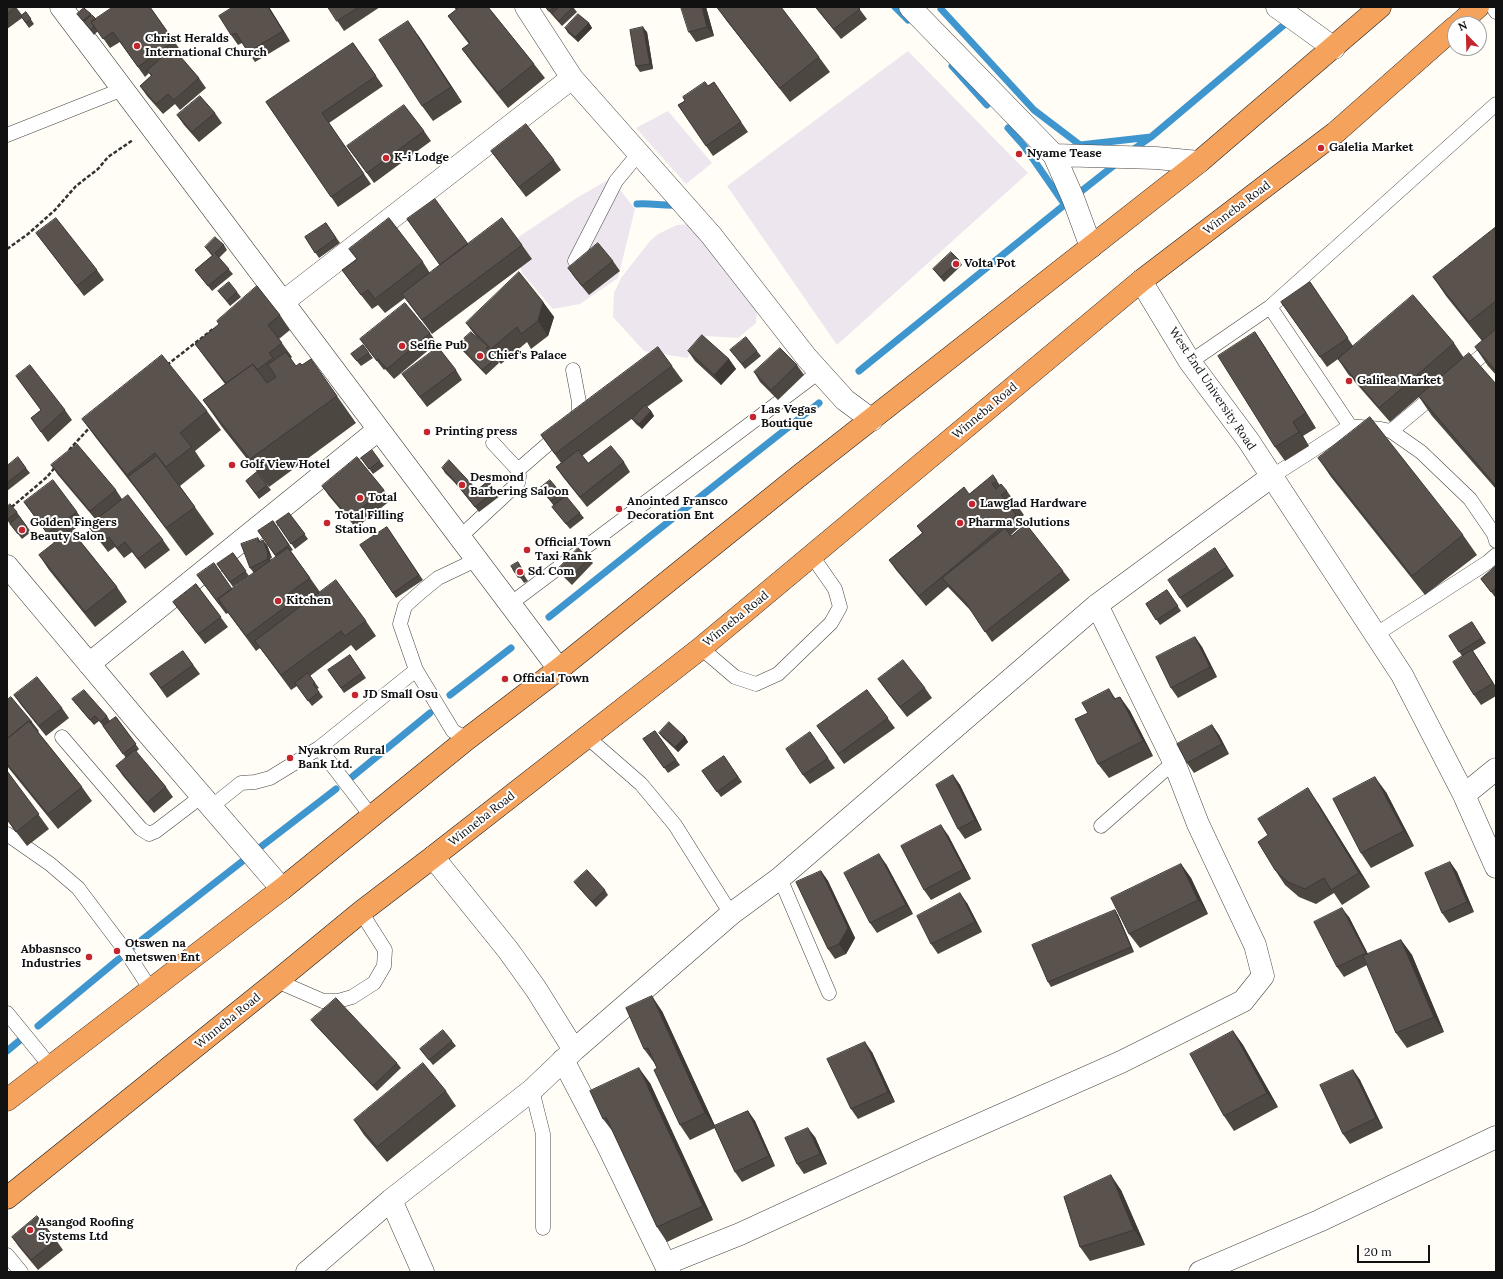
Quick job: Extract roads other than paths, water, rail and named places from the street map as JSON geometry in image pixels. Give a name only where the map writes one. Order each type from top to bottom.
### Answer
[{"type":"highway","points":[[7,1100],[282,889],[467,739],[559,669],[1199,162],[1334,48],[1380,7]]},
{"type":"highway","points":[[1468,16],[1478,7]]},
{"type":"highway","name":"Winneba Road","points":[[7,1198],[361,912],[701,648],[1141,281],[1335,133],[1447,34]]},
{"type":"street","points":[[61,7],[559,669]]},
{"type":"street","points":[[526,7],[572,78],[711,235],[819,372],[845,400],[872,420]]},
{"type":"street","points":[[910,7],[1054,155],[1092,247]]},
{"type":"street","points":[[1277,7],[1334,48]]},
{"type":"street","points":[[283,302],[572,78]]},
{"type":"street","points":[[1054,155],[1156,158],[1199,162]]},
{"type":"street","name":"West End University Road","points":[[1141,281],[1190,362],[1248,440],[1402,675],[1464,795],[1496,867]]},
{"type":"street","points":[[89,664],[378,430]]},
{"type":"street","points":[[307,1272],[391,1200],[532,1090],[569,1055],[731,914],[780,878],[1097,605],[1271,477]]},
{"type":"street","points":[[8,568],[282,889]]},
{"type":"street","points":[[433,857],[508,950],[536,989],[569,1055],[607,1144],[667,1268],[929,1147],[1121,1062],[1243,1001],[1263,976],[1255,945],[1198,824],[1174,762],[1097,605]]},
{"type":"street","points":[[1464,795],[1496,769]]},
{"type":"street","points":[[1200,1272],[1319,1222],[1496,1137]]},
{"type":"street","points":[[391,1200],[423,1272]]},
{"type":"lane","points":[[1493,7],[1496,12]]},
{"type":"lane","points":[[7,135],[123,89]]},
{"type":"lane","points":[[1190,362],[1270,307],[1496,104]]},
{"type":"lane","points":[[575,261],[614,185],[639,153]]},
{"type":"lane","points":[[1270,307],[1350,426]]},
{"type":"lane","points":[[1391,431],[1496,344]]},
{"type":"lane","points":[[518,470],[578,418],[579,402],[573,370]]},
{"type":"lane","points":[[510,604],[819,372]]},
{"type":"lane","points":[[1271,477],[1350,426],[1391,431],[1421,452],[1470,499],[1494,534],[1496,540]]},
{"type":"lane","points":[[460,537],[518,483],[518,470],[494,443]]},
{"type":"lane","points":[[1375,635],[1488,562],[1496,554]]},
{"type":"lane","points":[[701,648],[735,677],[756,684],[778,674],[831,623],[840,607],[835,589],[812,556]]},
{"type":"lane","points":[[467,739],[453,731],[416,670],[400,624],[405,606],[438,578],[476,560]]},
{"type":"lane","points":[[62,736],[141,829],[149,834],[206,801],[241,783],[255,782],[270,778],[319,748],[416,670]]},
{"type":"lane","points":[[587,737],[641,784],[675,825],[731,914]]},
{"type":"lane","points":[[319,748],[371,816]]},
{"type":"lane","points":[[1101,826],[1174,762]]},
{"type":"lane","points":[[7,834],[50,864],[78,888],[127,953],[150,990]]},
{"type":"lane","points":[[780,878],[829,993]]},
{"type":"lane","points":[[277,981],[323,1001],[338,1001],[352,997],[374,983],[384,966],[385,950],[361,912]]},
{"type":"lane","points":[[7,1013],[51,1067]]},
{"type":"lane","points":[[532,1090],[543,1134],[543,1228]]},
{"type":"lane","points":[[7,1255],[21,1272]]},
{"type":"waterway","points":[[895,7],[908,20]]},
{"type":"waterway","points":[[941,9],[1034,110],[1080,145],[1151,137]]},
{"type":"waterway","points":[[1131,151],[1151,137],[1285,24]]},
{"type":"waterway","points":[[952,66],[987,105]]},
{"type":"waterway","points":[[1008,128],[1024,146],[1065,205]]},
{"type":"waterway","points":[[1079,193],[1117,163]]},
{"type":"waterway","points":[[859,371],[1068,202]]},
{"type":"waterway","points":[[637,204],[678,205]]},
{"type":"waterway","points":[[549,617],[819,403]]},
{"type":"waterway","points":[[450,695],[511,648]]},
{"type":"waterway","points":[[352,777],[430,713]]},
{"type":"waterway","points":[[258,849],[336,789]]},
{"type":"waterway","points":[[134,946],[244,860]]},
{"type":"waterway","points":[[38,1026],[120,958]]},
{"type":"waterway","points":[[7,1051],[19,1041]]},
{"type":"place","name":"Christ Heralds International Church","points":[[137,46]]},
{"type":"place","name":"Galelia Market","points":[[1321,148]]},
{"type":"place","name":"Nyame Tease","points":[[1019,154]]},
{"type":"place","name":"K-i Lodge","points":[[386,158]]},
{"type":"place","name":"Volta Pot","points":[[956,264]]},
{"type":"place","name":"Selfie Pub","points":[[402,346]]},
{"type":"place","name":"Chief's Palace","points":[[480,356]]},
{"type":"place","name":"Galilea Market","points":[[1349,381]]},
{"type":"place","name":"Las Vegas Boutique","points":[[753,417]]},
{"type":"place","name":"Printing press","points":[[427,432]]},
{"type":"place","name":"Golf View Hotel","points":[[232,465]]},
{"type":"place","name":"Desmond Barbering Saloon","points":[[462,485]]},
{"type":"place","name":"Total","points":[[360,498]]},
{"type":"place","name":"Lawglad Hardware","points":[[972,504]]},
{"type":"place","name":"Anointed Fransco Decoration Ent","points":[[619,509]]},
{"type":"place","name":"Total Filling Station","points":[[327,523]]},
{"type":"place","name":"Pharma Solutions","points":[[960,523]]},
{"type":"place","name":"Golden Fingers Beauty Salon","points":[[22,530]]},
{"type":"place","name":"Official Town Taxi Rank","points":[[527,550]]},
{"type":"place","name":"Sd. Com","points":[[520,572]]},
{"type":"place","name":"Kitchen","points":[[278,601]]},
{"type":"place","name":"Official Town","points":[[505,679]]},
{"type":"place","name":"JD Small Osu","points":[[355,695]]},
{"type":"place","name":"Nyakrom Rural Bank Ltd.","points":[[290,758]]},
{"type":"place","name":"Otswen na metswen Ent","points":[[117,951]]},
{"type":"place","name":"Abbasnsco Industries","points":[[89,957]]},
{"type":"place","name":"Asangod Roofing Systems Ltd","points":[[30,1230]]}]
